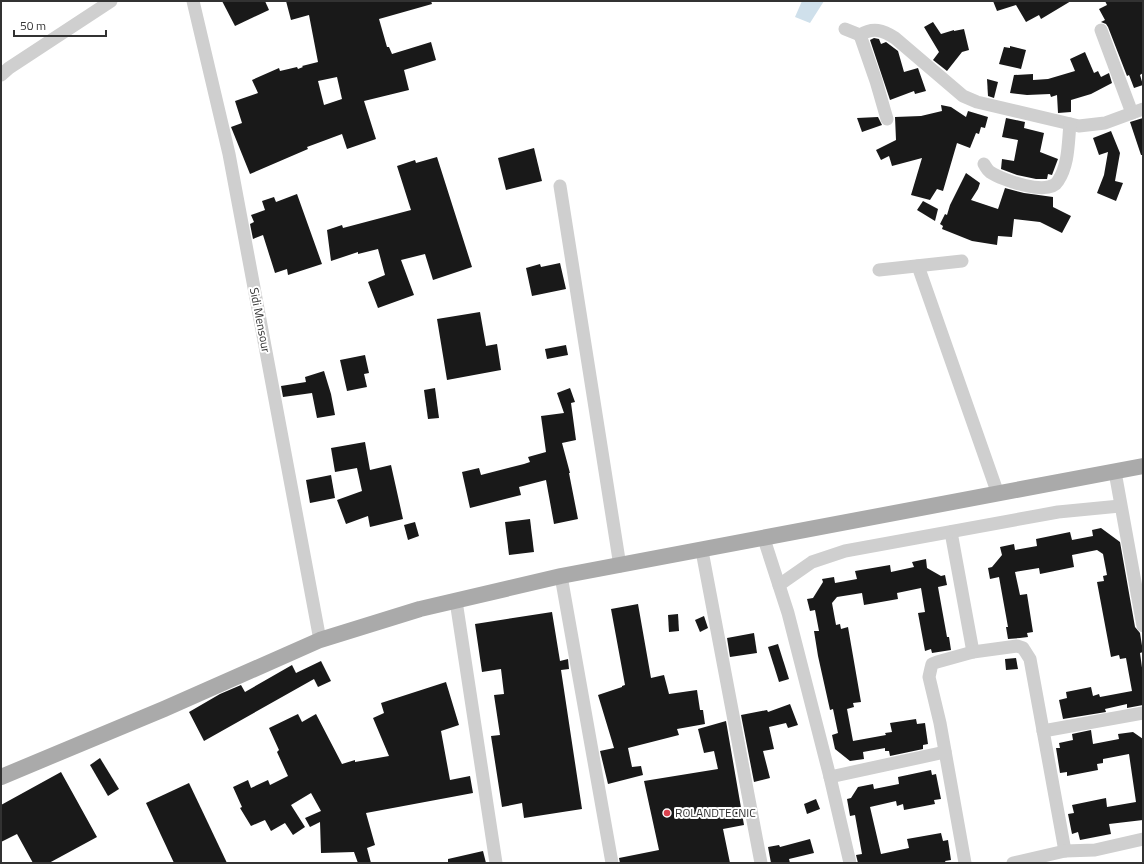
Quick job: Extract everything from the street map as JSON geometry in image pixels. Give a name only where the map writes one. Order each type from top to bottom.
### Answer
[{"type":"main road","points":[[1,777],[164,709],[320,640],[420,609],[561,576],[702,551],[1143,466]]},
{"type":"street","points":[[1,75],[9,68],[111,1]]},
{"type":"street","name":"Sidi Mensour","points":[[193,1],[229,154],[320,640]]},
{"type":"street","points":[[845,29],[860,35],[878,30],[885,32],[895,38],[963,96],[976,102],[1079,126],[1105,123],[1138,111],[1101,30]]},
{"type":"street","points":[[860,35],[887,119]]},
{"type":"street","points":[[984,164],[990,172],[1010,182],[1051,188],[1058,182],[1066,161],[1070,124]]},
{"type":"street","points":[[560,186],[620,566]]},
{"type":"street","points":[[879,270],[962,261]]},
{"type":"street","points":[[918,266],[998,494]]},
{"type":"street","points":[[1115,472],[1143,626]]},
{"type":"street","points":[[779,585],[812,562],[845,551],[1058,512],[1120,506]]},
{"type":"street","points":[[951,532],[973,652]]},
{"type":"street","points":[[764,539],[788,613],[830,777],[850,863]]},
{"type":"street","points":[[702,551],[761,863]]},
{"type":"street","points":[[561,576],[612,863]]},
{"type":"street","points":[[456,601],[496,863]]},
{"type":"street","points":[[965,863],[929,672],[932,664],[937,662],[973,652],[1017,646],[1023,648],[1030,659],[1065,851]]},
{"type":"street","points":[[1043,731],[1143,713]]},
{"type":"street","points":[[830,777],[945,752]]},
{"type":"street","points":[[1013,863],[1065,851],[1095,850],[1143,839]]},
{"type":"water","points":[[802,1],[824,1],[810,23],[795,17]]},
{"type":"building","points":[[222,1],[265,1],[269,10],[235,26]]},
{"type":"building","points":[[286,1],[431,1],[432,4],[379,19],[387,47],[389,47],[392,54],[431,42],[436,60],[404,70],[409,90],[364,101],[376,139],[347,149],[342,134],[307,147],[308,149],[250,174],[231,127],[242,123],[235,101],[258,93],[252,80],[279,68],[280,71],[297,67],[298,69],[303,67],[302,66],[318,62],[309,15],[291,20]],"holes":[[[337,77],[342,99],[324,105],[318,81]]]},
{"type":"building","points":[[993,1],[1071,1],[1041,19],[1039,15],[1026,22],[1016,5],[997,11]]},
{"type":"building","points":[[1105,1],[1143,1],[1143,73],[1140,75],[1143,85],[1134,88],[1129,75],[1127,76],[1108,27],[1106,24],[1101,22],[1105,20],[1099,9],[1107,5]]},
{"type":"building","points":[[933,22],[941,34],[964,29],[969,50],[962,52],[947,71],[933,60],[939,52],[924,27]]},
{"type":"building","points":[[874,38],[879,39],[881,44],[886,42],[898,51],[904,72],[918,68],[926,91],[915,94],[914,91],[890,100],[870,40]]},
{"type":"building","points":[[1010,46],[1026,50],[1021,69],[999,64],[1004,47],[1010,48]]},
{"type":"building","points":[[1085,52],[1094,73],[1098,71],[1101,77],[1109,73],[1112,83],[1091,94],[1071,100],[1071,112],[1058,113],[1057,95],[1051,97],[1050,94],[1027,95],[1010,93],[1014,75],[1033,74],[1033,80],[1048,79],[1075,71],[1070,59]]},
{"type":"building","points":[[987,79],[998,82],[994,98],[988,96]]},
{"type":"building","points":[[941,105],[951,107],[966,117],[968,111],[988,117],[985,128],[981,127],[979,134],[976,133],[970,148],[957,143],[943,191],[937,189],[930,200],[911,195],[922,158],[892,166],[889,156],[881,160],[876,150],[896,140],[895,117],[921,116],[942,111]]},
{"type":"building","points":[[878,117],[882,125],[862,132],[857,118]]},
{"type":"building","points":[[1006,118],[1025,122],[1024,128],[1044,133],[1040,152],[1058,159],[1052,175],[1048,174],[1047,179],[1036,179],[1017,175],[1001,169],[1002,159],[1014,161],[1018,140],[1002,137]]},
{"type":"building","points":[[1143,118],[1143,155],[1141,155],[1130,122]]},
{"type":"building","points":[[1111,131],[1120,153],[1115,181],[1123,183],[1116,201],[1097,193],[1104,175],[1108,152],[1099,155],[1093,138]]},
{"type":"building","points":[[534,148],[542,181],[506,190],[498,158]]},
{"type":"building","points":[[437,157],[472,267],[433,280],[425,254],[401,260],[414,295],[378,308],[368,282],[385,275],[378,249],[358,254],[358,252],[331,261],[327,230],[342,225],[343,228],[411,210],[397,166],[415,160],[416,163]]},
{"type":"building","points":[[966,173],[980,183],[971,200],[998,209],[1005,188],[1024,193],[1053,197],[1053,207],[1071,216],[1062,233],[1040,222],[1014,219],[1012,237],[998,236],[997,245],[972,241],[942,229],[943,226],[940,224],[945,214],[947,215],[950,205]]},
{"type":"building","points":[[297,194],[322,264],[288,275],[287,269],[275,273],[263,235],[253,239],[250,224],[254,222],[251,215],[265,210],[262,201],[274,197],[276,202]]},
{"type":"building","points":[[923,201],[938,209],[935,221],[917,210]]},
{"type":"building","points":[[560,263],[566,289],[532,296],[526,268],[540,264],[541,267]]},
{"type":"building","points":[[480,312],[486,346],[497,344],[501,370],[447,380],[437,319]]},
{"type":"building","points":[[566,345],[568,355],[547,359],[545,349]]},
{"type":"building","points":[[365,355],[369,373],[364,374],[367,387],[347,391],[340,360]]},
{"type":"building","points":[[324,371],[331,394],[335,415],[317,418],[312,393],[283,397],[281,386],[306,382],[305,377]]},
{"type":"building","points":[[435,388],[439,418],[428,419],[424,390]]},
{"type":"building","points":[[570,388],[575,402],[571,403],[576,440],[562,443],[570,473],[578,519],[554,524],[546,480],[519,487],[521,495],[470,508],[462,472],[479,468],[481,475],[530,462],[528,457],[546,452],[541,416],[564,413],[557,393]]},
{"type":"building","points":[[365,442],[370,470],[391,465],[403,519],[370,527],[368,516],[346,524],[337,500],[362,491],[357,468],[335,472],[331,448]]},
{"type":"building","points":[[331,475],[335,498],[310,503],[306,480]]},
{"type":"building","points":[[530,519],[534,552],[509,555],[505,522]]},
{"type":"building","points":[[415,522],[419,536],[408,540],[404,525]]},
{"type":"building","points":[[1101,528],[1120,542],[1135,627],[1140,633],[1143,652],[1140,653],[1143,675],[1143,705],[1127,708],[1127,704],[1105,709],[1106,712],[1063,719],[1059,700],[1067,698],[1066,692],[1091,687],[1093,696],[1099,694],[1100,697],[1132,691],[1126,658],[1120,659],[1119,655],[1111,657],[1097,582],[1104,581],[1103,576],[1107,575],[1103,554],[1097,550],[1072,555],[1074,567],[1040,574],[1039,568],[1015,572],[1020,595],[1027,594],[1033,632],[1027,633],[1028,637],[1020,638],[1008,639],[1006,627],[1008,627],[999,577],[990,579],[988,568],[992,567],[1002,555],[1000,547],[1014,544],[1015,550],[1037,546],[1036,539],[1070,532],[1072,540],[1093,536],[1092,530]]},
{"type":"building","points":[[926,559],[927,568],[941,576],[945,575],[947,585],[938,587],[947,637],[949,637],[951,650],[932,653],[931,649],[925,651],[918,613],[925,612],[921,588],[897,593],[898,599],[864,605],[862,593],[837,597],[832,603],[836,625],[840,624],[841,629],[848,627],[861,702],[853,703],[854,707],[847,709],[853,741],[886,735],[885,733],[892,732],[890,723],[916,719],[917,724],[925,723],[928,744],[923,745],[923,749],[890,756],[889,751],[885,751],[885,748],[863,752],[864,759],[850,761],[835,749],[832,735],[838,733],[833,709],[830,710],[818,656],[814,631],[819,631],[815,610],[810,611],[807,599],[813,598],[823,582],[822,579],[834,577],[835,583],[857,579],[855,571],[890,565],[891,572],[914,567],[912,562]]},
{"type":"building","points":[[638,604],[651,678],[664,675],[669,694],[697,690],[700,710],[703,710],[705,724],[677,729],[679,735],[628,748],[632,767],[641,766],[643,775],[608,784],[600,751],[614,748],[598,695],[625,685],[611,609]]},
{"type":"building","points":[[552,612],[560,661],[568,659],[569,669],[561,670],[582,809],[524,818],[522,803],[502,807],[491,736],[500,735],[494,695],[504,694],[501,669],[482,672],[475,624]]},
{"type":"building","points":[[678,614],[679,631],[669,632],[668,615]]},
{"type":"building","points":[[704,616],[708,628],[700,632],[695,620]]},
{"type":"building","points":[[754,633],[757,653],[730,657],[727,638]]},
{"type":"building","points":[[778,644],[789,679],[779,682],[768,647]]},
{"type":"building","points":[[1016,658],[1018,669],[1006,670],[1005,659]]},
{"type":"building","points":[[321,661],[331,681],[318,687],[314,679],[204,741],[189,712],[220,694],[241,685],[245,692],[292,665],[296,673]]},
{"type":"building","points":[[446,682],[459,725],[441,731],[450,780],[470,776],[473,793],[366,813],[375,845],[367,848],[371,863],[358,863],[354,852],[321,853],[320,822],[310,827],[305,818],[321,811],[311,793],[291,805],[305,827],[293,835],[285,823],[271,831],[265,820],[251,826],[240,808],[242,807],[233,787],[248,780],[251,788],[268,780],[270,785],[288,776],[277,752],[279,750],[269,728],[298,714],[302,722],[316,714],[342,764],[355,760],[355,762],[389,756],[373,718],[384,713],[381,703]]},
{"type":"building","points":[[790,704],[798,725],[788,728],[786,723],[769,727],[774,749],[763,751],[770,778],[754,782],[741,715],[767,710],[768,712]]},
{"type":"building","points":[[726,721],[744,825],[723,829],[730,863],[620,863],[619,858],[659,850],[644,781],[718,769],[714,751],[704,753],[698,729]]},
{"type":"building","points":[[1091,730],[1093,744],[1119,739],[1118,734],[1133,732],[1143,739],[1143,820],[1109,824],[1111,834],[1080,840],[1078,832],[1072,834],[1068,814],[1074,813],[1072,805],[1106,798],[1107,807],[1136,802],[1129,754],[1103,759],[1103,763],[1097,764],[1098,770],[1067,776],[1067,772],[1060,773],[1056,748],[1060,748],[1059,743],[1073,740],[1072,734]]},
{"type":"building","points":[[100,758],[119,789],[108,796],[90,765]]},
{"type":"building","points":[[931,770],[932,775],[936,774],[941,799],[934,800],[935,804],[904,810],[903,804],[897,806],[896,801],[870,807],[881,854],[909,848],[907,839],[941,833],[943,841],[948,840],[951,860],[945,861],[946,863],[858,863],[856,855],[862,854],[855,815],[850,816],[847,799],[851,798],[858,787],[873,784],[874,789],[899,784],[898,777]]},
{"type":"building","points":[[61,772],[97,837],[49,863],[33,863],[17,834],[1,842],[1,805]]},
{"type":"building","points":[[189,783],[227,863],[174,863],[146,803]]},
{"type":"building","points":[[816,799],[820,809],[807,814],[804,804]]},
{"type":"building","points":[[810,839],[814,853],[789,859],[790,863],[771,863],[768,847],[779,845],[780,847]]},
{"type":"building","points":[[483,851],[486,863],[448,863],[448,859]]},
{"type":"place","name":"ROLANDTECNIC","points":[[667,813]]}]
